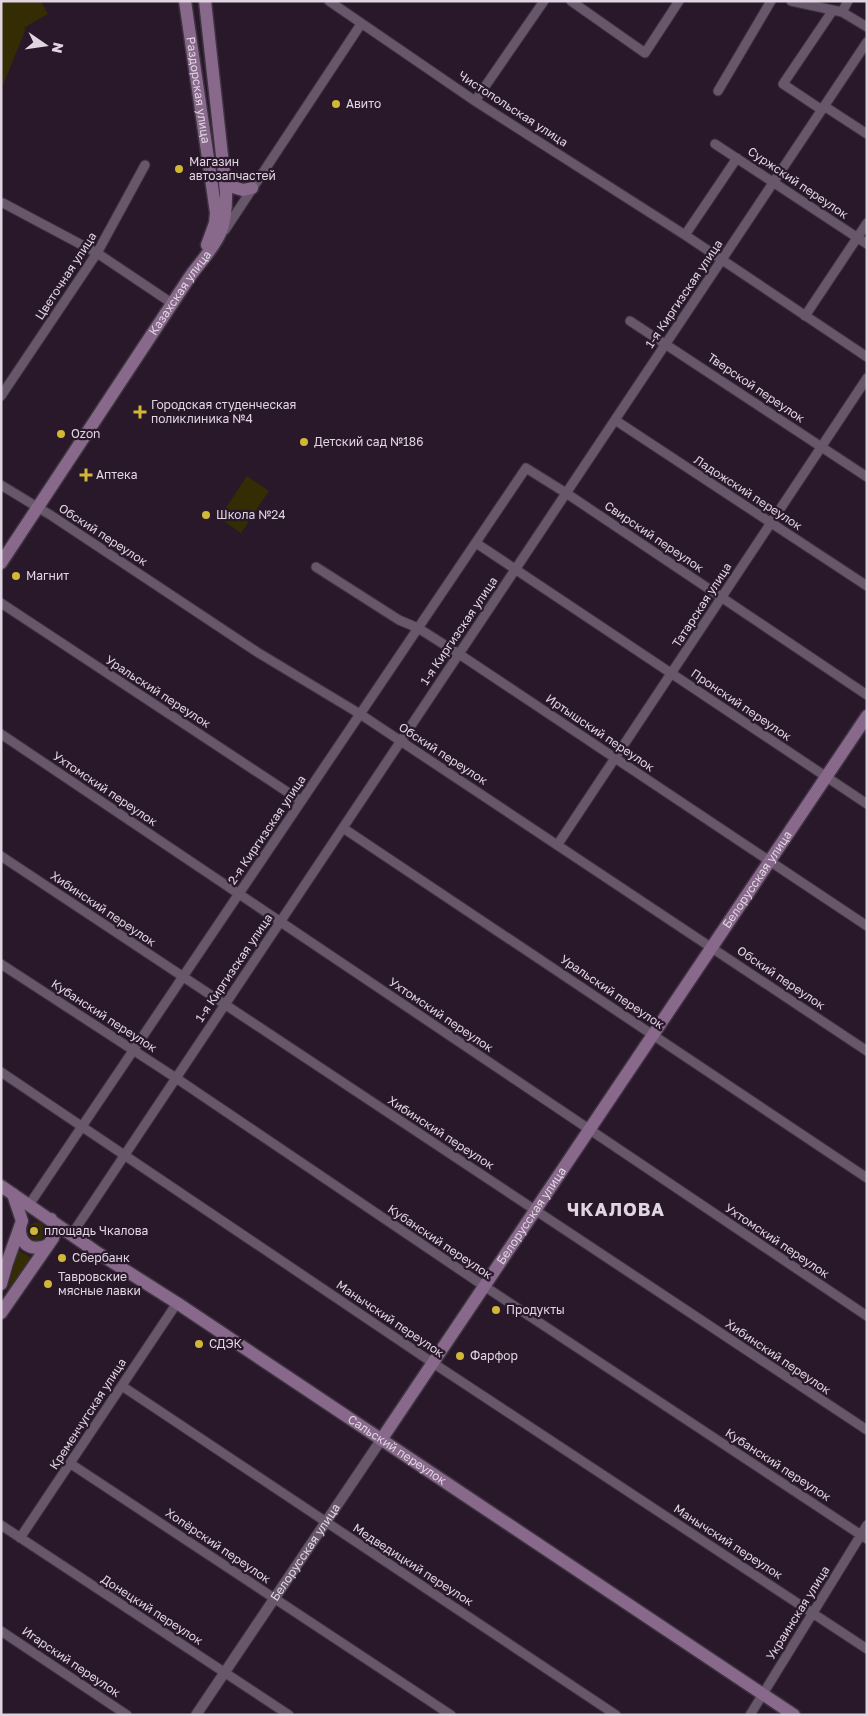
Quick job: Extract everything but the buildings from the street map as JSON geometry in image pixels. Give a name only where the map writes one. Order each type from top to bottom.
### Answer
[{"type":"main road","name":"Раздорская улица","points":[[185,1],[216,213],[213,232],[191,275]]},
{"type":"main road","name":"Раздорская улица","points":[[205,1],[225,180],[226,213],[220,238]]},
{"type":"main road","name":"Раздорская улица","points":[[188,20],[207,17]]},
{"type":"main road","points":[[225,180],[243,190],[252,188]]},
{"type":"main road","name":"Казахская улица","points":[[1,563],[191,275],[220,238]]},
{"type":"main road","name":"Белорусская улица","points":[[381,1440],[867,716]]},
{"type":"main road","name":"Сальский переулок","points":[[1,1186],[48,1217],[84,1244],[177,1303],[794,1715]]},
{"type":"main road","points":[[13,1194],[21,1224],[20,1234],[22,1240],[28,1246],[38,1248],[62,1240],[84,1244]]},
{"type":"main road","points":[[1,1284],[21,1224],[33,1214],[48,1217],[55,1230],[50,1243],[1,1313]]},
{"type":"street","name":"Чистопольская улица","points":[[329,1],[475,100],[685,235],[867,357]]},
{"type":"street","points":[[475,100],[544,1]]},
{"type":"street","points":[[571,1],[645,53],[680,1]]},
{"type":"street","points":[[718,91],[772,1]]},
{"type":"street","points":[[791,1],[815,4],[837,11],[867,27]]},
{"type":"street","points":[[848,1],[837,11],[783,84],[867,134]]},
{"type":"street","name":"Казахская улица","points":[[220,238],[361,24]]},
{"type":"street","name":"1-я Киргизская улица","points":[[72,1234],[867,42]]},
{"type":"street","name":"Суржский переулок","points":[[715,144],[774,181],[867,244]]},
{"type":"street","points":[[685,235],[737,158]]},
{"type":"street","name":"Цветочная улица","points":[[1,396],[97,253],[145,165]]},
{"type":"street","points":[[3,203],[97,253],[173,304]]},
{"type":"street","points":[[805,316],[867,222]]},
{"type":"street","name":"Тверской переулок","points":[[630,321],[867,477]]},
{"type":"street","name":"Татарская улица","points":[[558,844],[867,378]]},
{"type":"street","name":"Ладожский переулок","points":[[615,420],[867,586]]},
{"type":"street","name":"Свирский переулок","points":[[526,468],[867,695]]},
{"type":"street","name":"2-я Киргизская улица","points":[[29,1205],[526,468]]},
{"type":"street","name":"Обский переулок","points":[[1,485],[52,516],[257,652],[360,714],[867,1051]]},
{"type":"street","name":"Пронский переулок","points":[[476,543],[867,804]]},
{"type":"street","name":"Иртышский переулок","points":[[316,567],[399,620],[418,628],[459,654],[867,926]]},
{"type":"street","name":"Уральский переулок","points":[[1,603],[302,802]]},
{"type":"street","name":"Ухтомский переулок","points":[[1,734],[867,1316]]},
{"type":"street","name":"Уральский переулок","points":[[343,828],[867,1178]]},
{"type":"street","name":"Хибинский переулок","points":[[1,856],[867,1430]]},
{"type":"street","name":"Кубанский переулок","points":[[1,964],[176,1078],[484,1286],[864,1537]]},
{"type":"street","name":"Манычский переулок","points":[[1,1072],[433,1363],[867,1649]]},
{"type":"street","name":"Кременчугская улица","points":[[20,1538],[177,1303]]},
{"type":"street","name":"Медведицкий переулок","points":[[122,1386],[616,1715]]},
{"type":"street","name":"Белорусская улица","points":[[196,1715],[381,1440]]},
{"type":"street","name":"Хопёрский переулок","points":[[71,1464],[451,1715]]},
{"type":"street","name":"Донецкий переулок","points":[[1,1525],[289,1715]]},
{"type":"street","name":"Украинская улица","points":[[750,1715],[762,1693],[864,1537],[867,1525]]},
{"type":"street","name":"Игарский переулок","points":[[1,1631],[127,1715]]},
{"type":"shaded area","points":[[1,1],[41,1],[48,14],[27,26],[1,90]]},
{"type":"shaded area","points":[[247,476],[269,491],[241,533],[219,518]]},
{"type":"shaded area","points":[[33,1222],[41,1222],[46,1227],[44,1238],[33,1240],[28,1235],[28,1227]]},
{"type":"shaded area","points":[[18,1250],[32,1258],[5,1301]]},
{"type":"place","name":"Авито","points":[[336,104]]},
{"type":"place","name":"Магазин автозапчастей","points":[[179,169]]},
{"type":"place","name":"Городская студенческая поликлиника №4","points":[[140,412]]},
{"type":"place","name":"Ozon","points":[[61,434]]},
{"type":"place","name":"Детский сад №186","points":[[304,442]]},
{"type":"place","name":"Аптека","points":[[86,475]]},
{"type":"place","name":"Школа №24","points":[[206,515]]},
{"type":"place","name":"Магнит","points":[[16,576]]},
{"type":"place","name":"площадь Чкалова","points":[[34,1231]]},
{"type":"place","name":"Сбербанк","points":[[62,1258]]},
{"type":"place","name":"Тавровские мясные лавки","points":[[48,1284]]},
{"type":"place","name":"Продукты","points":[[496,1310]]},
{"type":"place","name":"СДЭК","points":[[199,1344]]},
{"type":"place","name":"Фарфор","points":[[460,1356]]},
{"type":"district","name":"ЧКАЛОВА","points":[[616,1210]]}]
